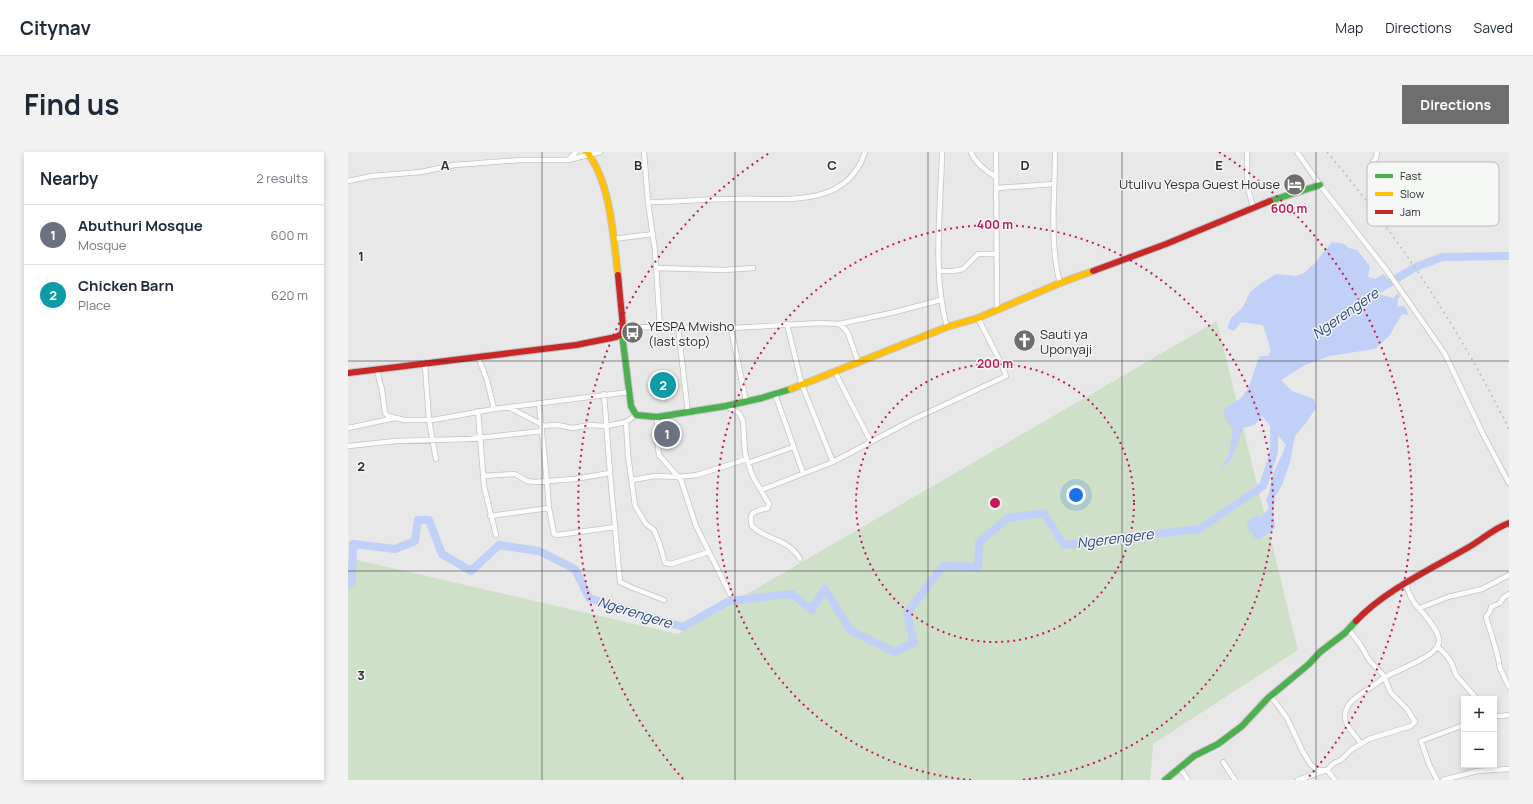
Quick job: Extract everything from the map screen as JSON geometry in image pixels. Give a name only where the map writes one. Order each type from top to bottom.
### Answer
[{"type":"street","points":[[568,160],[576,152]]},
{"type":"street","points":[[348,181],[372,176],[421,172],[454,165],[520,160],[568,160],[589,153],[600,152]]},
{"type":"street","points":[[644,152],[648,202],[653,234],[660,327]]},
{"type":"street","points":[[648,202],[734,199],[790,200],[817,197],[829,192],[846,181],[855,171],[865,152]]},
{"type":"street","points":[[942,152],[939,270],[942,309],[947,327]]},
{"type":"street","points":[[971,152],[979,165],[996,177]]},
{"type":"street","points":[[996,152],[997,310]]},
{"type":"street","points":[[1055,152],[1055,259],[1060,284]]},
{"type":"street","points":[[1247,152],[1248,188],[1254,208]]},
{"type":"street","points":[[1296,152],[1398,285],[1445,354],[1483,434],[1509,483]]},
{"type":"street","points":[[1373,162],[1376,158],[1377,152]]},
{"type":"street","points":[[589,153],[597,165],[609,208],[631,409],[636,416]]},
{"type":"street","points":[[997,188],[1054,184]]},
{"type":"street","points":[[348,446],[396,440],[481,438],[557,425],[573,428],[590,425],[607,426],[626,422],[636,416],[657,417],[688,413],[726,406],[775,394],[802,385],[947,327],[978,318],[1060,284],[1166,244],[1272,200],[1320,185]]},
{"type":"street","points":[[613,239],[653,234]]},
{"type":"street","points":[[939,270],[954,271],[963,268],[978,254],[997,254]]},
{"type":"street","points":[[656,268],[724,270],[753,268]]},
{"type":"street","points":[[348,373],[576,346],[616,337],[622,330],[660,327],[732,328],[787,324],[839,324],[891,314],[941,300]]},
{"type":"street","points":[[761,490],[833,462],[912,420],[1006,376],[978,318]]},
{"type":"street","points":[[787,324],[802,385],[833,462]]},
{"type":"street","points":[[839,324],[848,333],[858,362]]},
{"type":"street","points":[[678,327],[688,413]]},
{"type":"street","points":[[732,328],[746,401]]},
{"type":"street","points":[[478,357],[487,380],[494,409]]},
{"type":"street","points":[[425,365],[429,420],[436,459]]},
{"type":"street","points":[[377,370],[382,390],[385,413],[388,416],[407,420],[429,420],[478,411],[629,392]]},
{"type":"street","points":[[835,372],[871,442]]},
{"type":"street","points":[[604,394],[620,582],[664,600]]},
{"type":"street","points":[[775,394],[803,473]]},
{"type":"street","points":[[539,403],[549,508],[553,532],[556,535],[615,527]]},
{"type":"street","points":[[726,406],[739,413],[743,421],[747,461],[752,475],[769,506],[768,508],[756,510],[751,519],[752,526],[764,534],[790,546],[800,559]]},
{"type":"street","points":[[508,407],[541,427]]},
{"type":"street","points":[[478,411],[483,476],[490,516],[496,535]]},
{"type":"street","points":[[657,417],[659,455],[681,480],[696,526],[730,594]]},
{"type":"street","points":[[348,428],[396,418]]},
{"type":"street","points":[[626,422],[635,506],[646,524],[654,530],[666,563],[671,564],[709,552]]},
{"type":"street","points":[[632,480],[655,476],[678,477],[697,475],[794,447]]},
{"type":"street","points":[[483,476],[515,474],[531,482],[547,482],[610,473]]},
{"type":"street","points":[[490,516],[549,508]]},
{"type":"street","points":[[1165,780],[1194,756],[1218,744],[1242,726],[1270,696],[1377,603],[1421,573],[1471,546],[1501,526],[1509,523]]},
{"type":"street","points":[[1420,608],[1448,596],[1482,589],[1509,575]]},
{"type":"street","points":[[1361,744],[1348,727],[1345,714],[1352,701],[1384,677],[1407,668],[1438,647],[1439,639],[1430,622],[1411,597],[1406,584]]},
{"type":"street","points":[[1509,594],[1500,603],[1491,607],[1486,617],[1500,668],[1509,687]]},
{"type":"street","points":[[1298,780],[1327,770],[1369,739],[1411,726],[1415,722],[1407,709],[1391,693],[1384,677],[1369,660],[1360,644],[1348,629]]},
{"type":"street","points":[[1438,647],[1447,656],[1456,675],[1474,696]]},
{"type":"street","points":[[1270,696],[1287,718],[1303,752],[1311,765],[1318,770],[1327,770]]},
{"type":"street","points":[[1497,716],[1509,715]]},
{"type":"street","points":[[1497,718],[1501,716]]},
{"type":"street","points":[[1437,780],[1429,764],[1421,741],[1461,726]]},
{"type":"street","points":[[1223,762],[1235,780]]},
{"type":"street","points":[[1180,768],[1188,780]]},
{"type":"street","points":[[1443,780],[1477,771],[1509,769]]},
{"type":"street","points":[[1327,770],[1335,780]]},
{"type":"green space","points":[[1217,321],[1298,650],[1153,744],[1150,780],[348,780],[348,558],[678,634]]},
{"type":"water","points":[[1332,242],[1344,244],[1349,248],[1357,250],[1370,266],[1368,277],[1375,279],[1384,274],[1389,282],[1378,288],[1378,294],[1393,298],[1398,293],[1400,296],[1397,307],[1404,306],[1408,315],[1402,314],[1389,336],[1375,349],[1329,356],[1305,365],[1281,380],[1292,391],[1314,399],[1316,408],[1295,436],[1290,462],[1282,485],[1275,497],[1273,510],[1275,528],[1259,540],[1254,538],[1247,527],[1248,521],[1257,515],[1261,517],[1269,508],[1266,500],[1270,491],[1272,477],[1286,445],[1262,416],[1255,425],[1243,428],[1231,460],[1221,469],[1229,453],[1233,429],[1226,420],[1223,410],[1242,397],[1246,392],[1260,356],[1268,356],[1271,350],[1263,325],[1241,322],[1234,331],[1227,328],[1231,318],[1243,307],[1250,292],[1276,274],[1296,276],[1304,273],[1315,263]]},
{"type":"waterway","name":"Ngerengere","points":[[1369,295],[1416,267],[1442,257],[1509,256]]},
{"type":"waterway","name":"Ngerengere","points":[[348,584],[352,582],[353,544],[395,549],[415,541],[418,520],[429,520],[442,554],[471,571],[499,545],[539,551],[575,569],[589,598],[683,627],[729,601],[792,594],[812,610],[825,589],[850,630],[894,652],[914,643],[907,613],[943,566],[978,567],[979,542],[1008,518],[1044,513],[1064,545],[1199,529],[1263,486],[1274,452],[1274,421]]},
{"type":"railway","points":[[1327,152],[1367,202]]},
{"type":"railway","points":[[1385,226],[1427,285],[1449,320],[1509,429]]},
{"type":"traffic: fast","points":[[1270,201],[1320,185]]},
{"type":"traffic: fast","points":[[622,334],[631,406],[636,415],[657,417],[726,406],[762,398],[791,389]]},
{"type":"traffic: fast","points":[[1165,780],[1194,756],[1218,744],[1242,726],[1268,698],[1309,664],[1320,652],[1345,633],[1356,621]]},
{"type":"traffic: slow","points":[[587,152],[595,165],[606,194],[610,210],[618,275]]},
{"type":"traffic: slow","points":[[791,389],[947,327],[978,318],[1060,283],[1093,271]]},
{"type":"traffic: jam","points":[[1093,271],[1166,244],[1270,201]]},
{"type":"traffic: jam","points":[[348,373],[576,345],[616,337],[622,334],[623,327],[618,275]]},
{"type":"traffic: jam","points":[[1356,621],[1381,599],[1395,590],[1425,571],[1469,547],[1498,528],[1509,523]]},
{"type":"place","name":"Utulivu Yespa Guest House","points":[[1295,184]]},
{"type":"place","name":"YESPA Mwisho (last stop)","points":[[632,333]]},
{"type":"place","name":"Sauti ya Uponyaji","points":[[1024,341]]},
{"type":"place","name":"Chicken Barn","points":[[663,385]]},
{"type":"place","name":"Abuthuri Mosque","points":[[667,434]]}]
